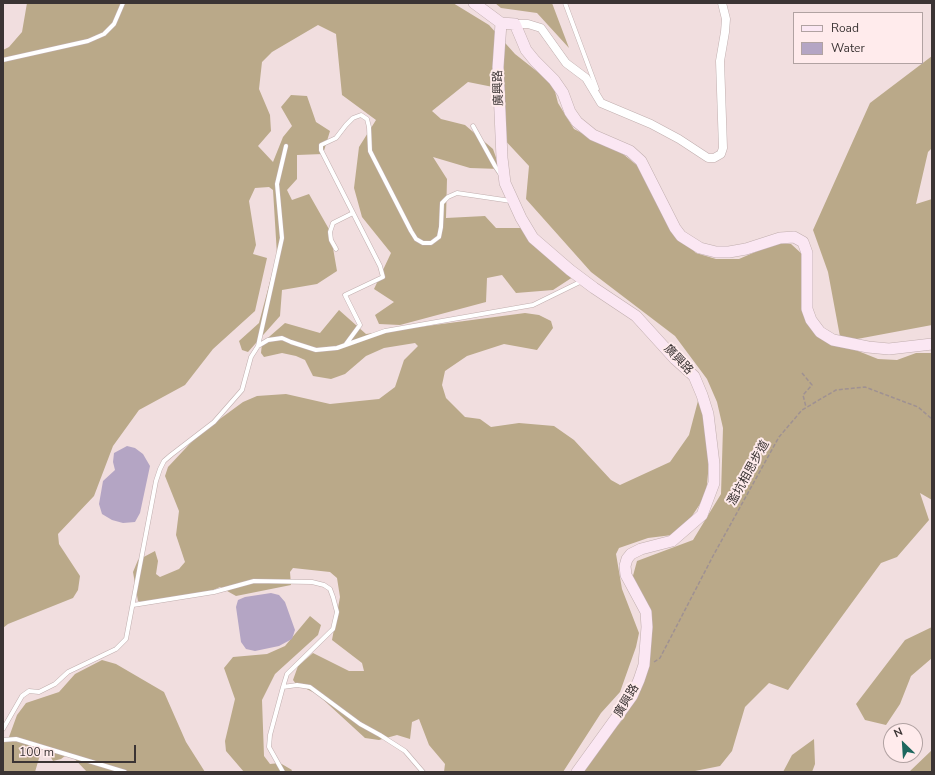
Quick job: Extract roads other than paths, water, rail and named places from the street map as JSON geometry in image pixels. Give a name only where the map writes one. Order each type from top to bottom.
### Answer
[{"type":"street","points":[[474,3],[501,22],[528,24],[540,28],[566,63],[586,78],[601,103],[651,124],[679,138],[708,158],[714,158],[721,154],[723,148],[720,61],[726,19],[722,3]]},
{"type":"street","name":"廣興路","points":[[501,22],[498,67],[502,158],[504,180],[513,202],[533,238],[584,280],[636,316],[675,359],[694,376],[708,414],[714,464],[714,483],[702,515],[672,540],[641,549],[631,554],[627,559],[625,566],[626,575],[646,612],[647,627],[644,665],[632,696],[577,772]]},
{"type":"street","points":[[515,24],[526,50],[554,80],[563,93],[570,112],[577,122],[593,135],[630,151],[641,161],[675,228],[681,236],[700,248],[716,252],[729,252],[746,249],[780,238],[794,237],[803,242],[807,254],[807,310],[811,320],[820,332],[833,340],[868,347],[889,349],[932,344]]},
{"type":"lane","points":[[3,60],[88,41],[104,34],[114,24],[123,3]]},
{"type":"lane","points":[[565,3],[601,103]]},
{"type":"lane","points":[[346,344],[360,325],[345,295],[383,277],[380,266],[321,150],[321,145],[336,138],[346,124],[353,118],[361,115],[367,120],[369,126],[370,151],[411,231],[416,239],[423,243],[431,243],[439,236],[442,203],[448,197],[457,193],[513,202]]},
{"type":"lane","points":[[473,126],[504,180]]},
{"type":"lane","points":[[3,729],[22,696],[29,691],[39,692],[55,684],[68,672],[116,649],[126,639],[156,481],[164,461],[214,422],[242,390],[251,357],[258,346],[282,238],[277,184],[286,146]]},
{"type":"lane","points":[[336,249],[331,240],[330,232],[333,223],[353,213]]},
{"type":"lane","points":[[258,346],[268,340],[282,338],[316,350],[337,348],[385,331],[533,305],[584,280]]},
{"type":"lane","points":[[133,605],[214,592],[254,581],[312,582],[324,585],[330,589],[337,612],[336,622],[333,629],[287,674],[282,687],[270,735],[269,747],[283,772]]},
{"type":"lane","points":[[282,687],[297,685],[310,687],[360,724],[405,751],[423,772]]},
{"type":"lane","points":[[3,740],[16,739],[125,772]]},
{"type":"water","points":[[127,446],[135,448],[143,454],[150,466],[140,513],[135,522],[123,523],[112,520],[102,514],[99,504],[103,481],[115,470],[113,462],[114,453]]},
{"type":"water","points":[[271,593],[279,595],[285,602],[295,630],[292,639],[279,646],[255,651],[246,649],[241,642],[236,607],[238,600],[245,597]]}]
